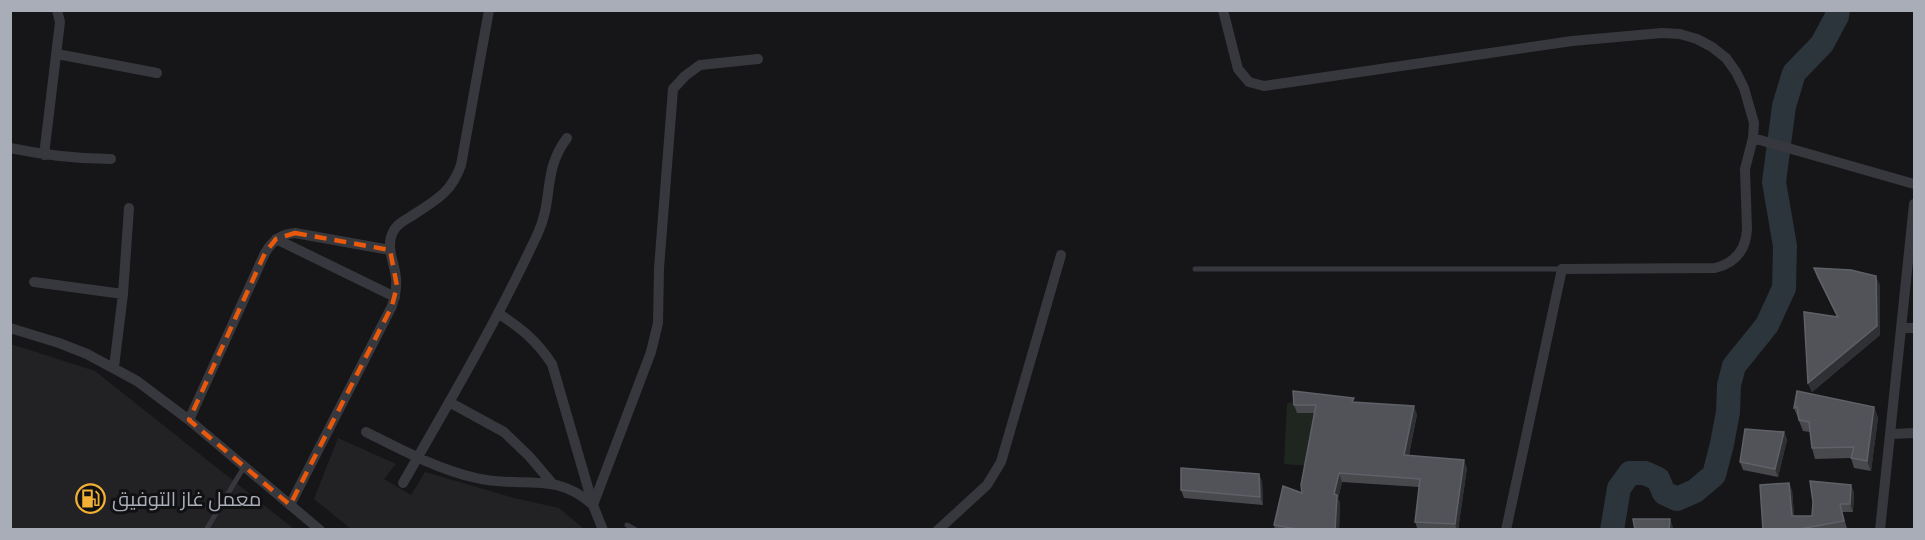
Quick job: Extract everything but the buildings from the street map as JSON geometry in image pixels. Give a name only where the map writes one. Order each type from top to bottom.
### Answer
[{"type":"street","points":[[44,155],[60,22],[57,10]]},
{"type":"street","points":[[290,505],[395,297],[396,276],[390,250],[393,232],[399,224],[444,194],[457,177],[489,10]]},
{"type":"street","points":[[1223,10],[1238,69],[1249,82],[1264,86],[1572,41],[1662,33],[1680,34],[1697,39],[1726,58],[1736,72],[1744,88],[1754,123],[1754,138],[1745,170],[1747,237],[1741,252],[1730,263],[1715,268],[1562,269],[1506,530]]},
{"type":"street","points":[[57,54],[157,73]]},
{"type":"street","points":[[593,505],[651,352],[658,322],[659,268],[673,89],[700,65],[758,59]]},
{"type":"street","points":[[403,483],[498,313],[542,223],[552,162],[558,149],[567,138]]},
{"type":"street","points":[[1754,138],[1914,184]]},
{"type":"street","points":[[10,148],[44,155],[111,159]]},
{"type":"street","points":[[1880,530],[1914,204]]},
{"type":"street","points":[[114,367],[123,294],[129,208]]},
{"type":"street","points":[[189,420],[265,253],[276,238],[284,234],[295,233],[390,250]]},
{"type":"street","points":[[276,238],[395,297]]},
{"type":"street","points":[[938,530],[987,485],[1001,462],[1060,255]]},
{"type":"street","points":[[34,282],[123,294]]},
{"type":"street","points":[[498,313],[522,328],[539,345],[552,364],[593,505],[603,530]]},
{"type":"street","points":[[10,328],[59,343],[114,367],[160,397],[320,530]]},
{"type":"street","points":[[1902,328],[1914,328]]},
{"type":"street","points":[[449,402],[504,432],[523,449],[552,483]]},
{"type":"street","points":[[366,432],[418,458],[476,478],[501,482],[552,483],[568,487],[581,494],[593,505]]},
{"type":"street","points":[[1891,434],[1914,433]]},
{"type":"lane","points":[[1195,269],[1562,269]]},
{"type":"lane","points":[[206,530],[244,466]]},
{"type":"lane","points":[[627,525],[636,530]]},
{"type":"highlighted area","points":[[295,233],[390,250],[397,286],[392,306],[290,505],[189,420],[265,253],[276,239]]},
{"type":"shaded area","points":[[11,344],[95,371],[294,529],[11,530]]},
{"type":"shaded area","points":[[1296,400],[1319,413],[1310,466],[1284,464],[1287,404]]},
{"type":"shaded area","points":[[338,438],[396,464],[384,479],[411,495],[425,472],[514,498],[559,508],[584,529],[351,529],[314,499]]},
{"type":"waterway","points":[[1612,530],[1619,488],[1630,473],[1645,473],[1658,479],[1664,493],[1677,499],[1695,491],[1714,475],[1728,412],[1729,385],[1734,366],[1767,325],[1784,288],[1785,246],[1774,182],[1784,106],[1794,73],[1822,44],[1838,10]]},
{"type":"place","name":"معمل غاز التوفيق","points":[[91,499]]}]
